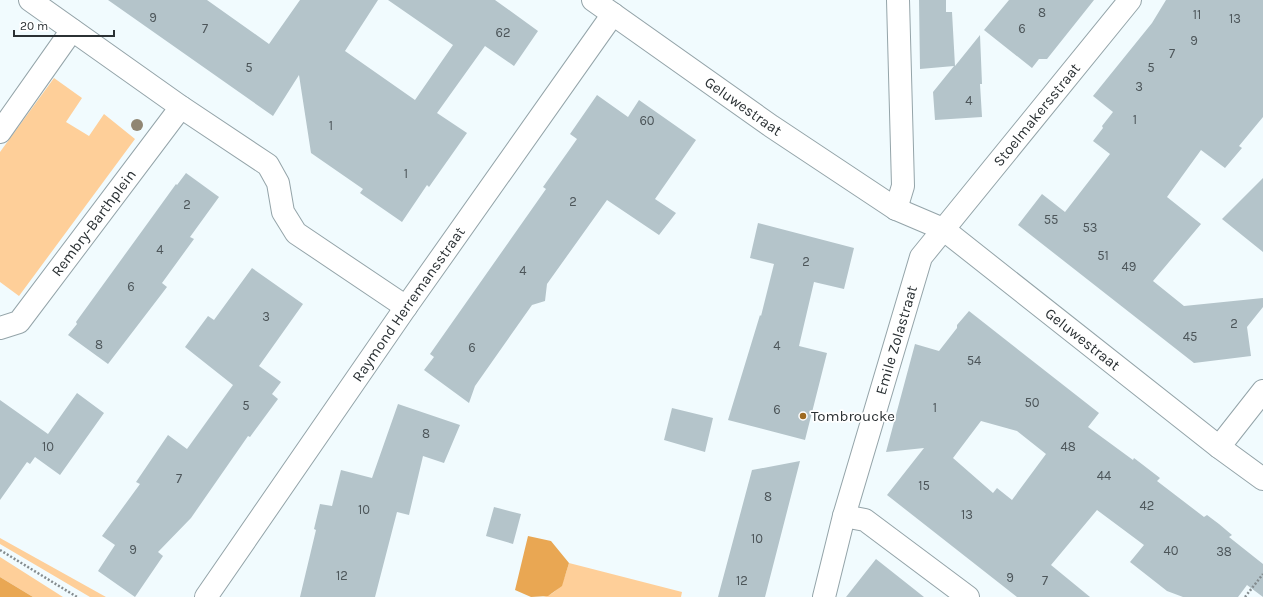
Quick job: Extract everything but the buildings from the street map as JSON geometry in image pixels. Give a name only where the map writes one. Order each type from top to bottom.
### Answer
[{"type":"street","points":[[30,0],[181,107],[268,164],[278,183],[283,212],[296,233],[406,308]]},
{"type":"street","name":"Geluwestraat","points":[[593,0],[771,126],[896,209],[943,229],[1219,447],[1263,479]]},
{"type":"street","points":[[896,209],[903,186],[898,0]]},
{"type":"street","name":"Stoelmakersstraat","points":[[943,229],[1130,0]]},
{"type":"street","name":"Raymond Herremansstraat","points":[[206,597],[406,308],[613,14]]},
{"type":"street","points":[[0,132],[72,30]]},
{"type":"street","name":"Rembry-Barthplein","points":[[0,328],[19,322],[181,107]]},
{"type":"street","name":"Emile Zolastraat","points":[[824,597],[844,516],[921,257],[943,229]]},
{"type":"street","points":[[1219,447],[1263,391]]},
{"type":"street","points":[[844,516],[865,520],[968,597]]},
{"type":"path","points":[[0,550],[76,597]]},
{"type":"path","points":[[1245,597],[1263,574]]},
{"type":"shaded area","points":[[54,78],[82,98],[66,122],[89,136],[104,114],[135,139],[19,296],[0,282],[0,152]]},
{"type":"shaded area","points":[[528,536],[551,541],[569,563],[562,586],[548,596],[531,597],[515,590]]},
{"type":"shaded area","points":[[0,538],[106,597],[90,597],[0,544]]},
{"type":"shaded area","points":[[0,557],[63,597],[33,597],[0,577]]},
{"type":"shaded area","points":[[569,563],[682,592],[681,597],[543,597],[554,592],[558,588],[564,579]]},
{"type":"shaded area","points":[[0,577],[33,597],[0,597]]},
{"type":"place","name":"Tombroucke","points":[[803,416]]}]
